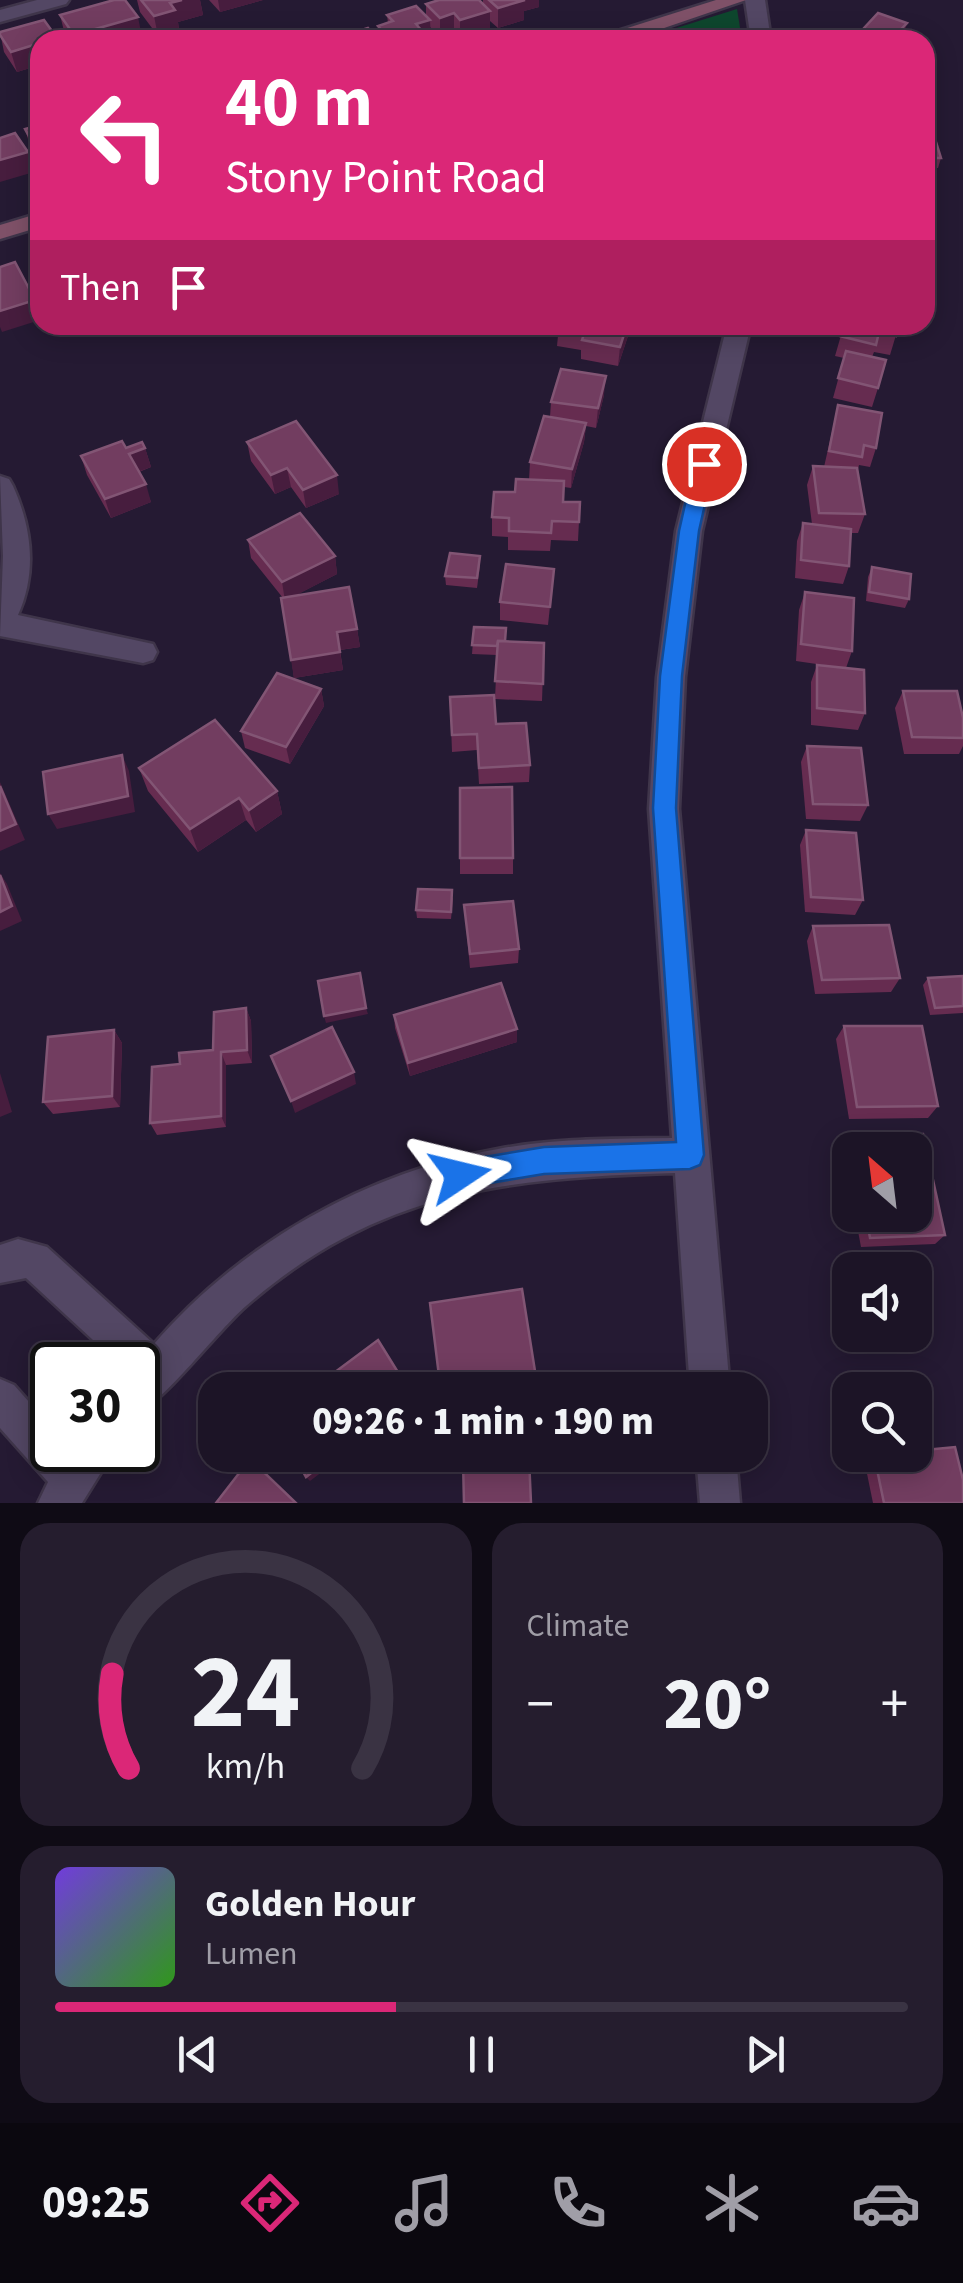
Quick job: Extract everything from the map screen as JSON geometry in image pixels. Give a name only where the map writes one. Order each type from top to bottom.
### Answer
[{"type":"street","points":[[0,16],[59,0]]},
{"type":"street","points":[[641,30],[736,0]]},
{"type":"street","points":[[755,0],[760,30]]},
{"type":"street","points":[[0,232],[30,223]]},
{"type":"street","points":[[708,1372],[664,808],[671,676],[689,531],[737,335]]},
{"type":"street","points":[[0,486],[18,546],[16,578],[1,624],[143,652]]},
{"type":"street","points":[[160,1367],[199,1322],[256,1276],[326,1229],[416,1188],[460,1175],[544,1160],[690,1155]]},
{"type":"street","points":[[0,1264],[18,1258],[34,1260],[110,1342]]},
{"type":"street","points":[[0,1398],[75,1478]]},
{"type":"street","points":[[717,1472],[720,1503]]},
{"type":"green space","points":[[737,9],[740,30],[670,30]]},
{"type":"building","points":[[125,0],[138,17],[92,30],[70,30],[60,15]]},
{"type":"building","points":[[141,0],[182,0],[170,3],[175,10],[154,16]]},
{"type":"building","points":[[439,0],[479,0],[490,11],[460,20],[454,13],[440,18],[426,4]]},
{"type":"building","points":[[489,0],[525,0],[498,8]]},
{"type":"building","points":[[416,6],[430,20],[416,24],[421,30],[382,30],[378,26],[393,21],[387,15]]},
{"type":"building","points":[[878,13],[907,23],[900,30],[862,30]]},
{"type":"building","points":[[44,20],[51,30],[30,30],[30,46],[11,52],[0,32]]},
{"type":"building","points":[[15,133],[28,152],[0,160],[0,138]]},
{"type":"building","points":[[15,262],[30,290],[30,302],[0,311],[0,267]]},
{"type":"building","points":[[584,335],[624,335],[620,347],[582,340]]},
{"type":"building","points":[[840,335],[878,335],[876,345]]},
{"type":"building","points":[[846,351],[886,360],[878,388],[838,378]]},
{"type":"building","points":[[561,369],[606,376],[598,408],[551,402]]},
{"type":"building","points":[[838,405],[882,413],[876,448],[864,445],[862,457],[829,451]]},
{"type":"building","points":[[544,416],[586,423],[572,469],[530,462]]},
{"type":"building","points":[[296,421],[337,475],[303,490],[287,468],[271,475],[247,442]]},
{"type":"building","points":[[122,441],[126,448],[142,442],[145,448],[129,454],[146,484],[105,499],[81,456]]},
{"type":"building","points":[[813,466],[857,468],[865,514],[819,513]]},
{"type":"building","points":[[516,479],[564,481],[563,502],[580,502],[579,522],[552,521],[551,533],[509,531],[509,518],[492,517],[494,492],[515,492]]},
{"type":"building","points":[[300,513],[335,556],[282,582],[248,540]]},
{"type":"building","points":[[803,523],[851,529],[849,566],[801,560]]},
{"type":"building","points":[[450,553],[480,556],[477,578],[445,576]]},
{"type":"building","points":[[506,564],[554,569],[550,607],[500,602]]},
{"type":"building","points":[[872,567],[911,574],[909,599],[869,592]]},
{"type":"building","points":[[349,587],[357,629],[337,632],[340,652],[291,660],[281,598]]},
{"type":"building","points":[[805,592],[854,598],[852,651],[801,644]]},
{"type":"building","points":[[474,627],[506,628],[505,641],[498,641],[497,646],[472,645]]},
{"type":"building","points":[[498,641],[544,643],[543,684],[495,681]]},
{"type":"building","points":[[817,665],[864,670],[865,713],[817,708]]},
{"type":"building","points":[[277,673],[321,689],[286,747],[241,731]]},
{"type":"building","points":[[903,691],[957,691],[963,738],[912,737]]},
{"type":"building","points":[[494,695],[496,724],[526,723],[530,765],[479,768],[477,734],[452,735],[450,697]]},
{"type":"building","points":[[215,720],[277,791],[249,810],[239,798],[190,829],[139,768]]},
{"type":"building","points":[[807,746],[861,748],[868,805],[813,804]]},
{"type":"building","points":[[122,755],[128,796],[48,814],[43,772]]},
{"type":"building","points":[[0,786],[16,824],[0,831]]},
{"type":"building","points":[[512,787],[513,858],[460,858],[460,788]]},
{"type":"building","points":[[806,830],[856,833],[863,900],[811,897]]},
{"type":"building","points":[[0,875],[12,906],[0,912]]},
{"type":"building","points":[[418,889],[452,890],[451,912],[416,910]]},
{"type":"building","points":[[513,901],[519,949],[470,954],[464,905]]},
{"type":"building","points":[[889,925],[900,978],[822,980],[813,926]]},
{"type":"building","points":[[360,973],[366,1008],[324,1016],[318,981]]},
{"type":"building","points":[[963,976],[963,1006],[935,1008],[928,978]]},
{"type":"building","points":[[501,983],[517,1029],[408,1063],[394,1015]]},
{"type":"building","points":[[246,1008],[247,1050],[221,1052],[221,1116],[150,1123],[152,1067],[180,1064],[179,1053],[213,1050],[214,1012]]},
{"type":"building","points":[[844,1026],[922,1026],[938,1106],[857,1107]]},
{"type":"building","points":[[332,1027],[354,1072],[291,1101],[271,1056]]},
{"type":"building","points":[[114,1030],[112,1096],[43,1102],[48,1037]]},
{"type":"building","points":[[932,1175],[945,1235],[870,1238],[869,1232],[932,1232]]},
{"type":"building","points":[[522,1289],[535,1372],[439,1372],[430,1303]]},
{"type":"building","points":[[378,1340],[398,1372],[335,1372]]},
{"type":"building","points":[[955,1447],[963,1480],[963,1503],[884,1503],[878,1472],[932,1472],[932,1449]]},
{"type":"building","points":[[240,1472],[264,1472],[296,1503],[216,1503]]},
{"type":"building","points":[[463,1472],[530,1472],[531,1503],[464,1503]]},
{"type":"route","points":[[460,1175],[544,1160],[690,1155],[664,808],[671,676],[689,531],[704,464]]}]
